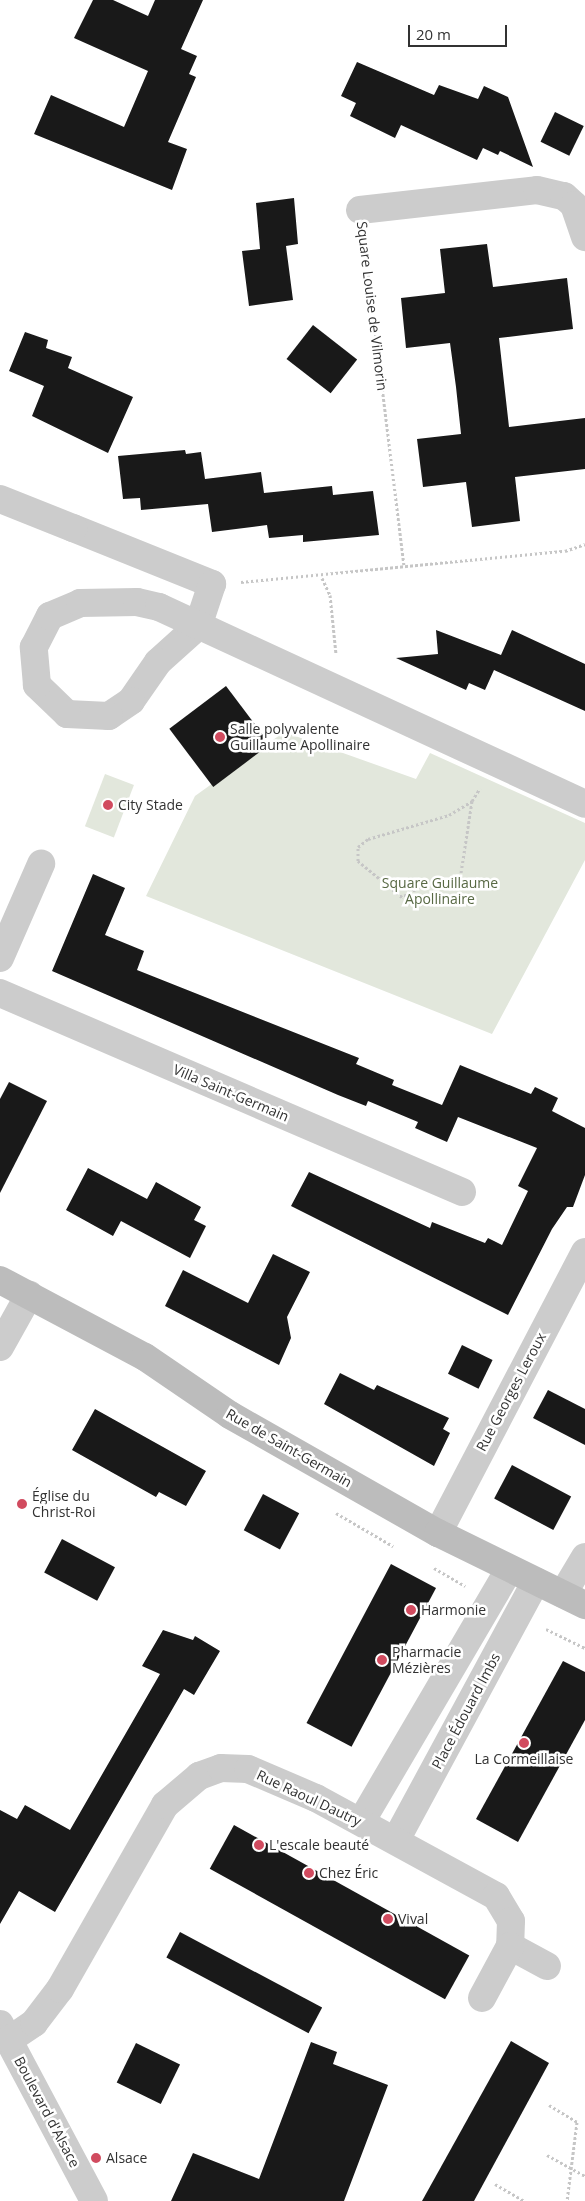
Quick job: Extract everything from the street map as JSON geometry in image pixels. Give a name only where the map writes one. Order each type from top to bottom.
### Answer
[{"type":"main road","name":"Rue de Saint-Germain","points":[[0,1280],[145,1357],[230,1415],[438,1533],[509,1570],[574,1600]]},
{"type":"street","name":"Square Louise de Vilmorin","points":[[360,210],[537,190],[564,196],[574,205],[585,237]]},
{"type":"street","points":[[0,499],[212,584],[198,626],[158,662],[131,701],[109,716],[67,714],[37,685],[34,647],[50,616],[64,608],[97,601],[138,602],[198,626],[340,690],[585,804]]},
{"type":"street","points":[[0,958],[41,864]]},
{"type":"street","name":"Villa Saint-Germain","points":[[0,993],[462,1192]]},
{"type":"street","name":"Rue Georges Leroux","points":[[438,1533],[585,1252]]},
{"type":"street","points":[[0,1347],[29,1295]]},
{"type":"street","points":[[574,1600],[585,1557]]},
{"type":"street","points":[[361,1822],[509,1570]]},
{"type":"street","name":"Place Édouard Imbs","points":[[396,1840],[536,1581]]},
{"type":"street","name":"Rue Raoul Dautry","points":[[5,2032],[34,2023],[60,1989],[165,1805],[199,1776],[221,1768],[248,1770],[361,1822],[496,1896],[511,1920],[510,1946],[482,1998]]},
{"type":"street","points":[[510,1946],[547,1966]]},
{"type":"street","name":"Boulevard d'Alsace","points":[[5,2032],[94,2201]]},
{"type":"path","name":"Square Louise de Vilmorin","points":[[360,210],[404,565]]},
{"type":"path","points":[[212,584],[322,578],[404,565],[565,552],[584,546]]},
{"type":"path","points":[[322,578],[330,595],[340,690]]},
{"type":"path","points":[[472,801],[449,815],[368,840],[358,847],[358,861],[402,897],[428,882],[460,879],[472,801],[493,760]]},
{"type":"path","points":[[549,2105],[578,2122],[567,2201]]},
{"type":"path","points":[[547,2155],[585,2176]]},
{"type":"path","points":[[495,2184],[525,2201]]},
{"type":"green space","name":"Square Guillaume Apollinaire","points":[[284,732],[416,779],[430,753],[585,823],[585,860],[492,1034],[146,896],[195,796]]},
{"type":"green space","name":"City Stade","points":[[105,774],[134,785],[114,837],[85,826]]},
{"type":"building","points":[[93,0],[113,0],[148,16],[155,0],[203,0],[181,49],[197,56],[189,74],[196,77],[168,142],[187,149],[172,190],[34,134],[51,95],[124,127],[148,71],[74,38]]},
{"type":"building","points":[[357,62],[434,95],[439,85],[478,99],[484,86],[508,97],[533,167],[500,151],[498,155],[483,148],[477,160],[401,125],[395,138],[350,116],[356,103],[341,96]]},
{"type":"building","points":[[555,112],[584,126],[569,156],[541,142]]},
{"type":"building","points":[[294,198],[298,244],[286,246],[293,300],[249,306],[242,251],[260,249],[256,203]]},
{"type":"building","points":[[487,244],[493,287],[567,278],[573,329],[499,338],[509,427],[585,418],[585,469],[515,477],[520,521],[472,527],[466,482],[423,487],[417,439],[461,434],[456,387],[450,343],[406,348],[401,298],[445,293],[440,249]]},
{"type":"building","points":[[313,325],[357,359],[331,393],[287,359]]},
{"type":"building","points":[[25,332],[48,340],[46,348],[72,357],[68,368],[133,397],[108,453],[32,416],[44,386],[9,371]]},
{"type":"building","points":[[185,450],[186,454],[201,452],[205,479],[261,472],[264,493],[332,486],[333,495],[373,491],[379,535],[303,542],[303,535],[269,538],[267,525],[212,532],[208,504],[141,510],[140,498],[123,499],[118,456]]},
{"type":"building","points":[[436,630],[501,655],[512,630],[585,664],[585,711],[494,670],[485,690],[469,683],[466,690],[396,658],[438,654]]},
{"type":"building","name":"Salle polyvalente Guillaume Apollinaire","points":[[226,686],[270,744],[213,787],[169,729]]},
{"type":"building","points":[[93,874],[125,888],[105,935],[144,951],[137,970],[359,1058],[356,1064],[394,1080],[392,1085],[442,1105],[460,1065],[531,1094],[535,1087],[558,1098],[552,1111],[585,1128],[585,1175],[573,1207],[567,1207],[552,1229],[508,1315],[291,1206],[309,1172],[430,1228],[432,1222],[485,1243],[488,1238],[502,1245],[528,1191],[518,1186],[537,1148],[458,1117],[447,1142],[415,1128],[418,1122],[368,1101],[366,1106],[338,1095],[52,971]]},
{"type":"building","points":[[9,1082],[47,1101],[0,1193],[0,1099]]},
{"type":"building","points":[[88,1168],[147,1199],[156,1182],[201,1207],[194,1220],[206,1226],[190,1258],[121,1221],[113,1236],[66,1210]]},
{"type":"building","points":[[273,1254],[310,1272],[287,1317],[291,1338],[279,1365],[165,1306],[183,1270],[248,1303]]},
{"type":"building","points":[[462,1345],[493,1360],[479,1389],[448,1374]]},
{"type":"building","points":[[340,1373],[374,1390],[377,1385],[449,1418],[443,1429],[450,1433],[434,1466],[324,1404]]},
{"type":"building","points":[[548,1390],[585,1409],[585,1445],[533,1418]]},
{"type":"building","points":[[95,1409],[206,1471],[186,1506],[159,1492],[156,1497],[72,1450]]},
{"type":"building","points":[[512,1465],[571,1496],[553,1530],[494,1499]]},
{"type":"building","points":[[263,1494],[299,1513],[280,1549],[244,1530]]},
{"type":"building","points":[[62,1539],[115,1567],[97,1601],[44,1573]]},
{"type":"building","points":[[391,1564],[436,1588],[352,1747],[306,1723]]},
{"type":"building","points":[[163,1630],[193,1640],[195,1636],[220,1651],[194,1695],[184,1689],[55,1912],[19,1891],[0,1924],[0,1810],[17,1819],[25,1805],[70,1830],[160,1674],[142,1666]]},
{"type":"building","points":[[563,1661],[585,1672],[585,1720],[518,1842],[476,1819]]},
{"type":"building","points":[[234,1825],[469,1955],[445,1999],[210,1869]]},
{"type":"building","points":[[180,1932],[322,2008],[309,2033],[166,1958]]},
{"type":"building","points":[[511,2041],[549,2063],[474,2201],[422,2201]]},
{"type":"building","points":[[311,2042],[337,2052],[333,2064],[388,2085],[344,2201],[171,2201],[193,2153],[259,2179]]},
{"type":"building","points":[[136,2043],[180,2064],[161,2104],[117,2083]]},
{"type":"place","name":"Salle polyvalente Guillaume Apollinaire","points":[[220,737]]},
{"type":"place","name":"City Stade","points":[[108,805]]},
{"type":"place","name":"Église du Christ-Roi","points":[[22,1504]]},
{"type":"place","name":"Harmonie","points":[[411,1610]]},
{"type":"place","name":"Pharmacie Mézières","points":[[382,1660]]},
{"type":"place","name":"La Cormeillaise","points":[[524,1743]]},
{"type":"place","name":"L'escale beauté","points":[[259,1845]]},
{"type":"place","name":"Chez Éric","points":[[309,1873]]},
{"type":"place","name":"Vival","points":[[388,1919]]},
{"type":"place","name":"Alsace","points":[[96,2158]]}]
